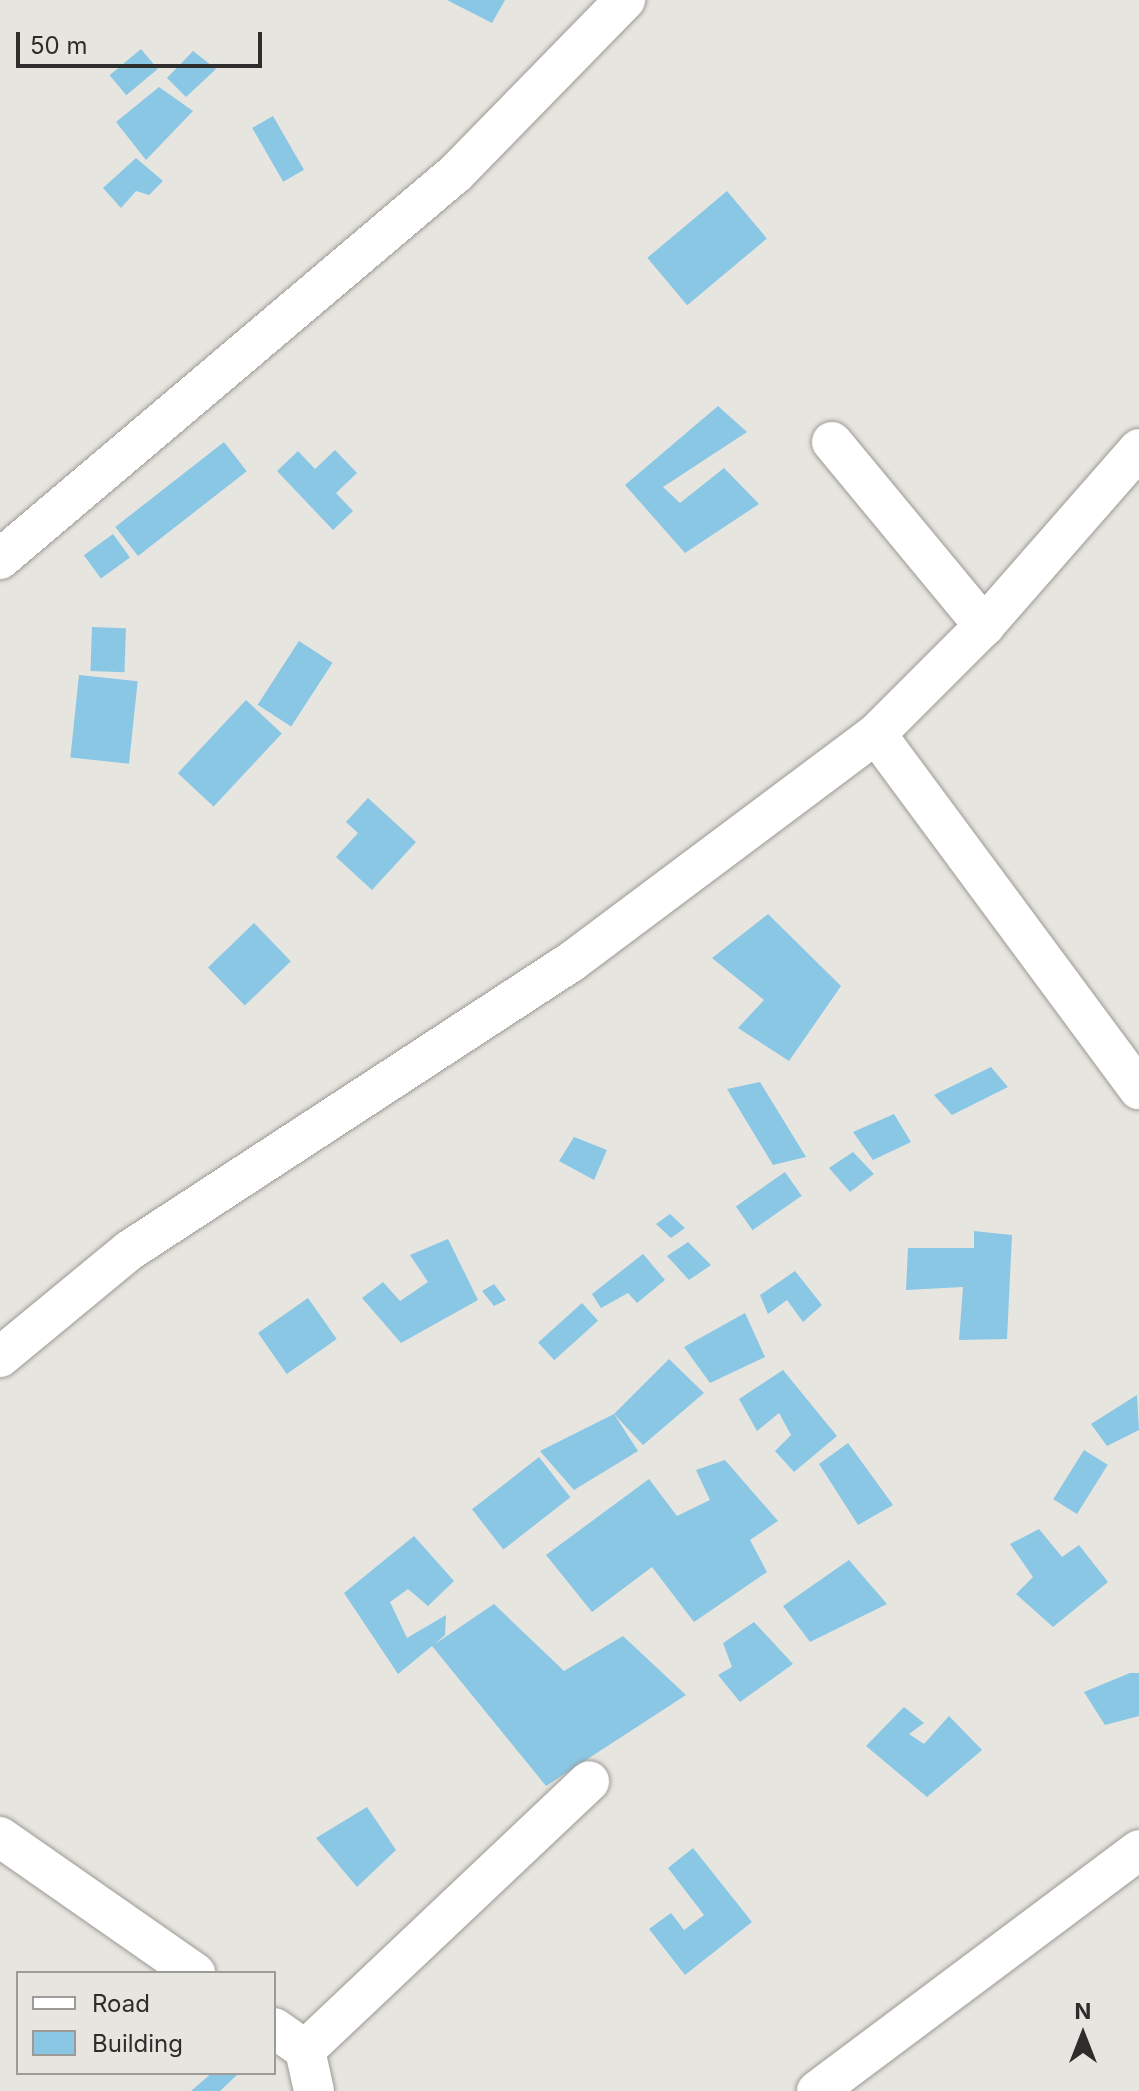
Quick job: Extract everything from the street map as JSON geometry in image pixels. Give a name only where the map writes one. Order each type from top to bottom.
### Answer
[{"type":"street","points":[[0,559],[456,173],[625,0]]},
{"type":"street","points":[[832,442],[984,626]]},
{"type":"street","points":[[0,1357],[130,1250],[571,962],[876,734],[984,626],[1139,449]]},
{"type":"street","points":[[876,734],[1139,1089]]},
{"type":"street","points":[[314,2091],[290,2039],[589,1781]]},
{"type":"street","points":[[0,1837],[192,1971]]},
{"type":"street","points":[[817,2091],[1139,1850]]},
{"type":"building","points":[[447,0],[505,0],[492,23]]},
{"type":"building","points":[[141,49],[158,69],[126,95],[110,75]]},
{"type":"building","points":[[193,51],[216,69],[186,97],[167,78]]},
{"type":"building","points":[[159,87],[193,111],[146,160],[116,122]]},
{"type":"building","points":[[273,116],[304,170],[283,182],[252,128]]},
{"type":"building","points":[[136,158],[163,181],[149,195],[136,191],[121,208],[103,188]]},
{"type":"building","points":[[727,191],[767,238],[687,305],[647,258]]},
{"type":"building","points":[[718,406],[747,432],[663,487],[680,503],[724,468],[759,504],[685,553],[625,485]]},
{"type":"building","points":[[224,442],[247,471],[138,556],[115,527]]},
{"type":"building","points":[[335,450],[357,473],[336,493],[353,511],[333,530],[277,471],[298,451],[315,469]]},
{"type":"building","points":[[113,534],[130,557],[101,579],[84,555]]},
{"type":"building","points":[[92,627],[126,628],[124,672],[90,671]]},
{"type":"building","points":[[299,641],[333,663],[291,727],[258,705]]},
{"type":"building","points":[[79,675],[138,681],[129,764],[70,758]]},
{"type":"building","points":[[246,700],[282,733],[214,807],[178,773]]},
{"type":"building","points":[[368,798],[416,842],[372,890],[336,857],[358,833],[346,822]]},
{"type":"building","points":[[768,914],[841,986],[789,1061],[738,1028],[764,1000],[712,958]]},
{"type":"building","points":[[254,923],[291,961],[245,1006],[208,967]]},
{"type":"building","points":[[991,1067],[1008,1087],[952,1115],[934,1095]]},
{"type":"building","points":[[760,1082],[806,1157],[773,1165],[727,1089]]},
{"type":"building","points":[[894,1114],[911,1142],[873,1160],[853,1132]]},
{"type":"building","points":[[574,1137],[607,1150],[594,1180],[559,1161]]},
{"type":"building","points":[[853,1152],[874,1174],[850,1192],[829,1168]]},
{"type":"building","points":[[785,1172],[802,1196],[752,1230],[736,1206]]},
{"type":"building","points":[[670,1214],[685,1228],[671,1238],[656,1224]]},
{"type":"building","points":[[974,1231],[1012,1235],[1007,1339],[959,1340],[963,1287],[906,1290],[908,1248],[974,1248]]},
{"type":"building","points":[[448,1239],[478,1300],[401,1343],[362,1298],[383,1282],[400,1301],[428,1282],[410,1255]]},
{"type":"building","points":[[688,1242],[711,1265],[689,1280],[667,1256]]},
{"type":"building","points":[[643,1254],[665,1280],[637,1303],[628,1293],[601,1308],[592,1294]]},
{"type":"building","points":[[795,1271],[822,1305],[803,1322],[787,1300],[768,1314],[760,1295]]},
{"type":"building","points":[[494,1284],[506,1300],[494,1306],[482,1291]]},
{"type":"building","points":[[308,1298],[337,1339],[287,1374],[258,1333]]},
{"type":"building","points":[[582,1303],[598,1321],[554,1360],[538,1342]]},
{"type":"building","points":[[745,1313],[765,1357],[710,1383],[684,1347]]},
{"type":"building","points":[[669,1359],[704,1393],[643,1445],[614,1414]]},
{"type":"building","points":[[783,1370],[837,1436],[794,1472],[775,1451],[791,1435],[779,1413],[757,1431],[739,1399]]},
{"type":"building","points":[[1137,1395],[1139,1430],[1107,1446],[1091,1424]]},
{"type":"building","points":[[614,1414],[638,1451],[574,1490],[540,1451]]},
{"type":"building","points":[[848,1443],[893,1505],[858,1525],[819,1464]]},
{"type":"building","points":[[1084,1450],[1108,1465],[1077,1514],[1053,1499]]},
{"type":"building","points":[[539,1457],[570,1497],[503,1550],[472,1509]]},
{"type":"building","points":[[725,1460],[778,1521],[750,1540],[767,1572],[694,1622],[652,1567],[592,1612],[546,1555],[649,1479],[677,1516],[710,1500],[696,1470]]},
{"type":"building","points":[[1039,1529],[1062,1557],[1079,1545],[1108,1582],[1053,1627],[1016,1594],[1033,1577],[1010,1544]]},
{"type":"building","points":[[414,1536],[454,1581],[428,1606],[408,1589],[390,1602],[407,1638],[446,1615],[445,1635],[435,1644],[494,1604],[564,1671],[623,1636],[686,1695],[546,1786],[432,1646],[398,1674],[344,1593]]},
{"type":"building","points":[[849,1560],[887,1604],[810,1642],[783,1606]]},
{"type":"building","points":[[754,1622],[793,1664],[740,1702],[718,1675],[732,1667],[723,1643]]},
{"type":"building","points":[[1130,1673],[1139,1673],[1139,1716],[1105,1725],[1084,1692]]},
{"type":"building","points":[[904,1707],[924,1723],[909,1734],[924,1744],[949,1716],[982,1750],[927,1797],[866,1746]]},
{"type":"building","points":[[367,1807],[396,1850],[357,1887],[316,1838]]},
{"type":"building","points":[[693,1848],[752,1922],[685,1975],[649,1929],[671,1913],[684,1930],[704,1915],[668,1868]]},
{"type":"building","points":[[210,2075],[237,2075],[220,2091],[191,2091]]}]
